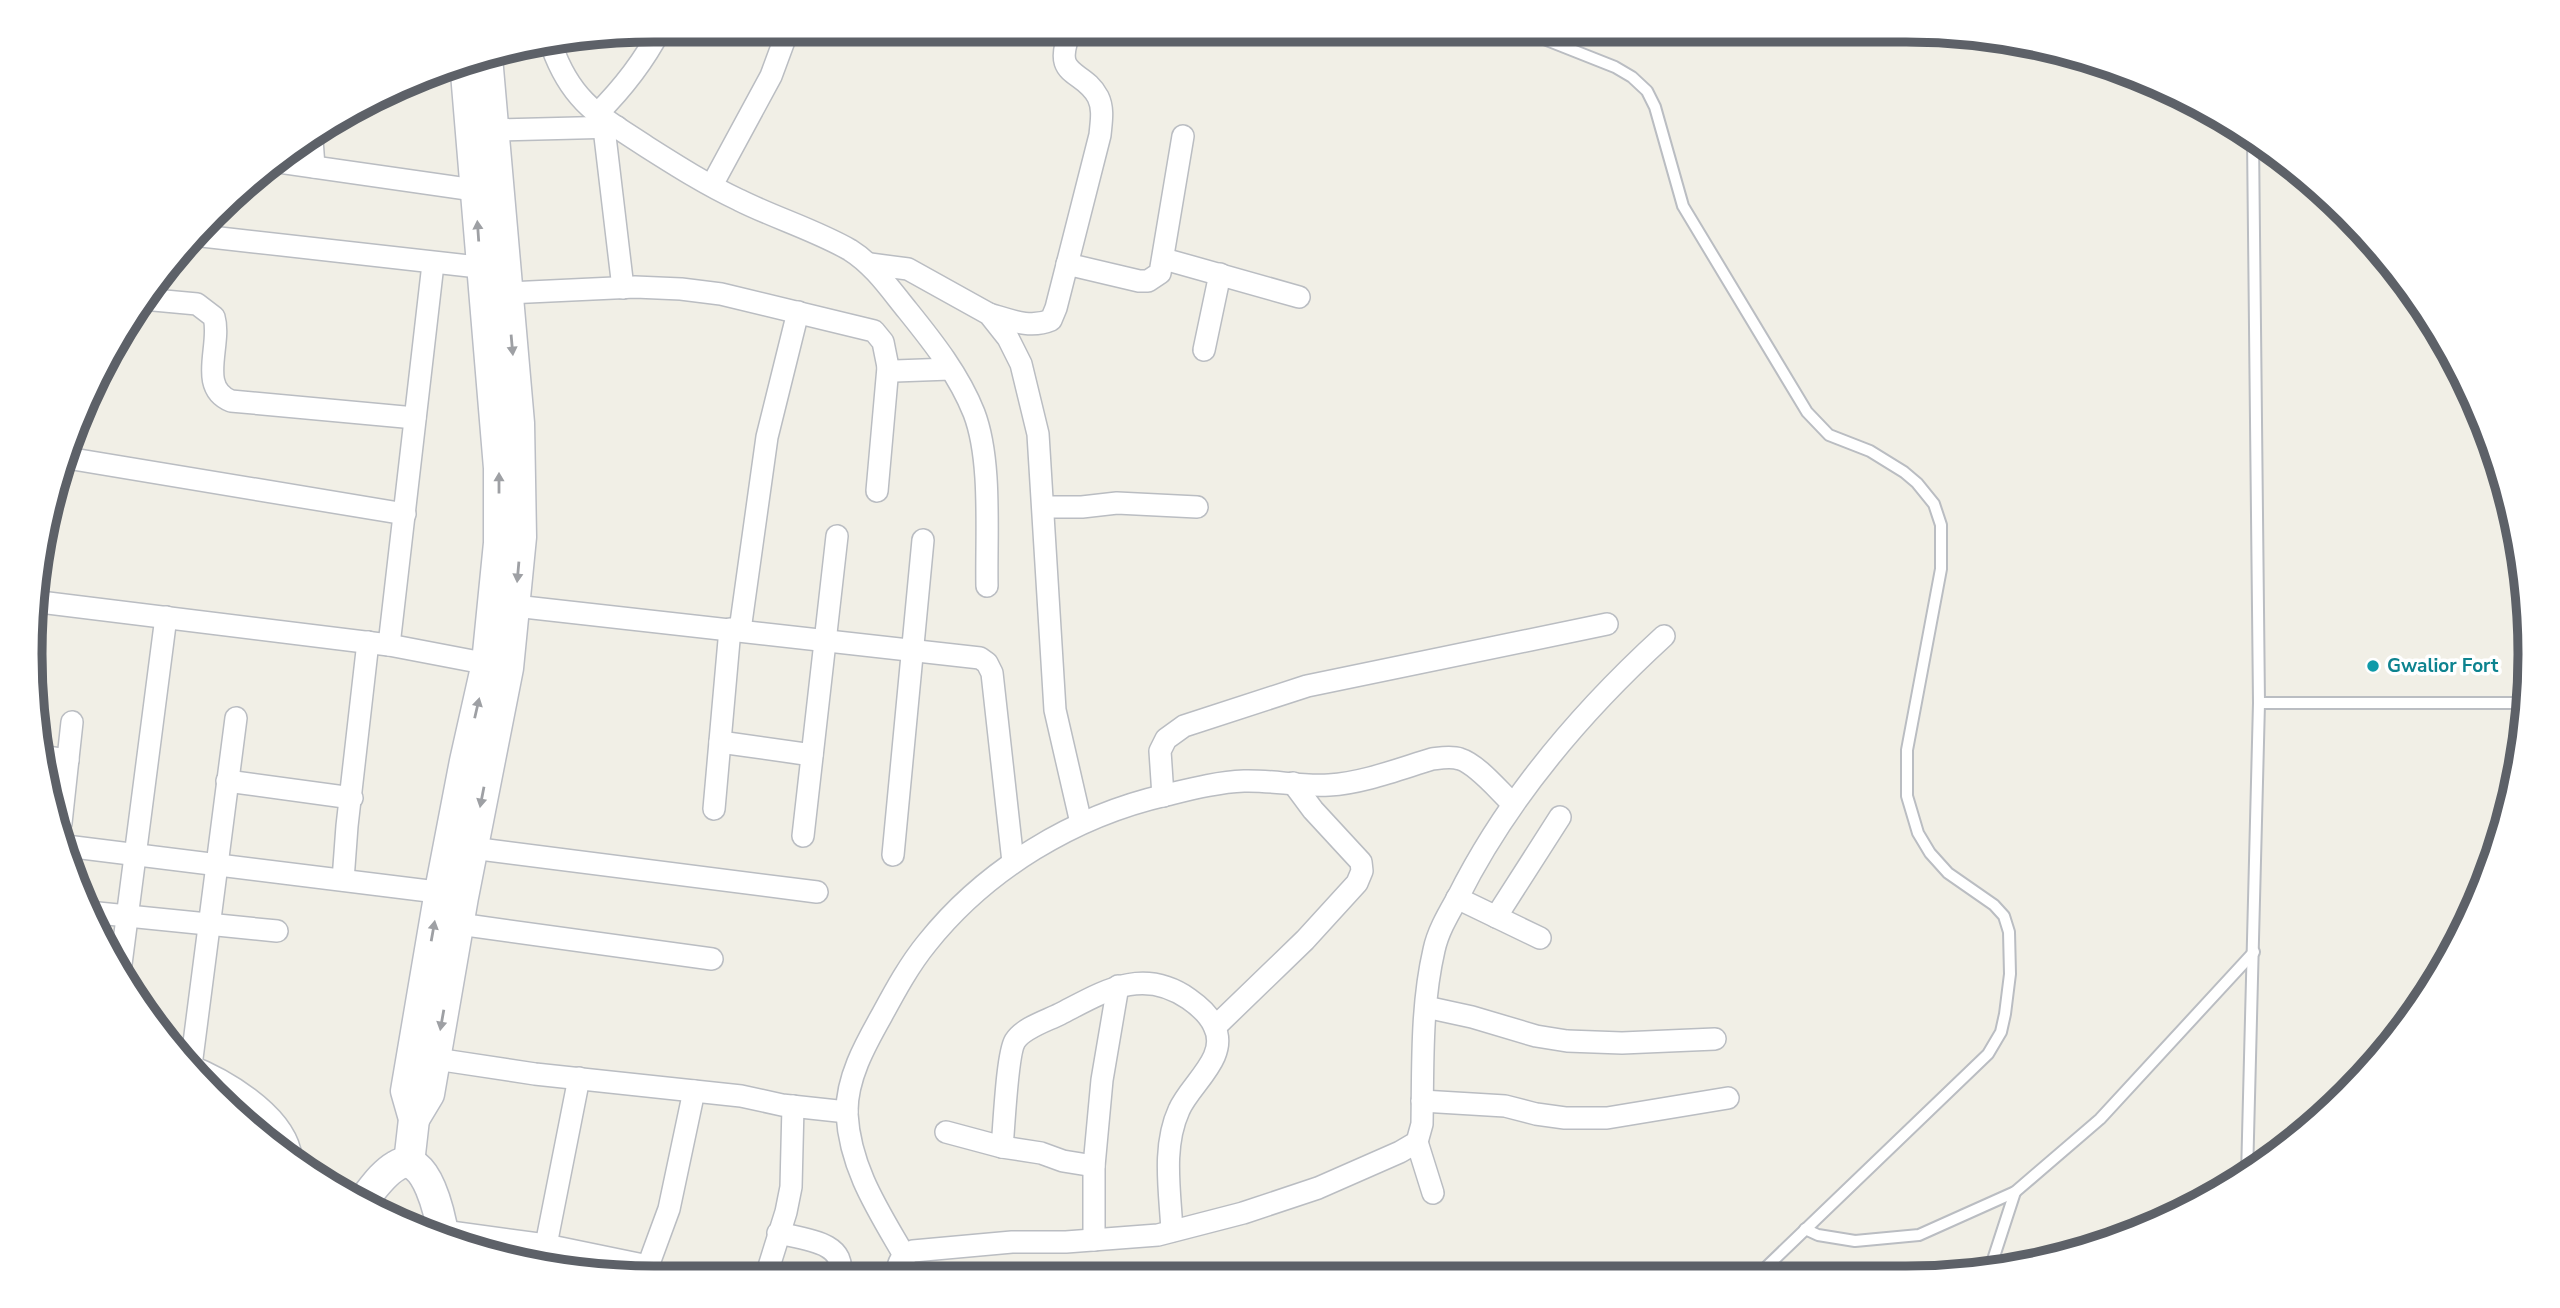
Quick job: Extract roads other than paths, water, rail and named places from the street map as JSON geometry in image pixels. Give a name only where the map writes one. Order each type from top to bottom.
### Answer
[{"type":"street","points":[[623,288],[606,123],[625,85],[654,42]]},
{"type":"street","points":[[712,185],[766,86],[784,42]]},
{"type":"street","points":[[870,264],[908,269],[989,314],[1025,324],[1040,325],[1051,320],[1100,135],[1102,116],[1100,100],[1092,88],[1073,75],[1065,61],[1066,42]]},
{"type":"street","points":[[553,51],[560,70],[576,95],[606,123],[738,200],[849,250],[870,264],[927,334],[975,414],[984,460],[987,586]]},
{"type":"street","points":[[487,192],[493,130],[488,65]]},
{"type":"street","points":[[414,1119],[429,1094],[436,1059],[454,904],[465,761],[498,666],[515,606],[521,537],[519,423],[487,192],[467,71]]},
{"type":"street","points":[[493,130],[606,123]]},
{"type":"street","points":[[1067,264],[1148,281],[1160,273],[1183,136]]},
{"type":"street","points":[[313,146],[314,167]]},
{"type":"street","points":[[288,163],[487,192]]},
{"type":"street","points":[[207,237],[433,264],[498,277],[720,294],[874,331],[883,342],[888,367],[877,491]]},
{"type":"street","points":[[1164,260],[1299,297]]},
{"type":"street","points":[[343,880],[347,826],[405,514],[433,264]]},
{"type":"street","points":[[1203,349],[1220,274]]},
{"type":"street","points":[[409,1163],[414,1119],[406,1091],[454,904],[472,848],[498,666],[498,277]]},
{"type":"street","points":[[155,300],[197,304],[215,317],[218,328],[212,377],[220,396],[231,401],[415,418]]},
{"type":"street","points":[[714,810],[735,629],[767,437],[798,312]]},
{"type":"street","points":[[989,314],[1008,338],[1021,364],[1038,434],[1055,710],[1081,823]]},
{"type":"street","points":[[888,367],[903,372],[950,369]]},
{"type":"street","points":[[73,459],[405,514]]},
{"type":"street","points":[[1044,507],[1082,507],[1116,503],[1196,507]]},
{"type":"street","points":[[803,836],[837,536]]},
{"type":"street","points":[[893,855],[923,540]]},
{"type":"street","points":[[44,602],[379,644],[498,666]]},
{"type":"street","points":[[515,606],[980,658],[987,663],[992,673],[1013,862]]},
{"type":"street","points":[[122,956],[166,617]]},
{"type":"street","points":[[1163,796],[1160,751],[1166,739],[1184,726],[1307,686],[1607,624]]},
{"type":"street","points":[[1433,1193],[1417,1142],[1422,1124],[1426,1007],[1434,947],[1457,898],[1512,803],[1605,692],[1664,636]]},
{"type":"street","points":[[191,1054],[236,718]]},
{"type":"street","points":[[62,810],[72,722]]},
{"type":"street","points":[[720,742],[812,755]]},
{"type":"street","points":[[51,758],[68,760]]},
{"type":"street","points":[[904,1255],[859,1174],[850,1139],[847,1112],[852,1075],[898,986],[927,943],[990,880],[1013,862],[1081,823],[1163,796],[1242,781],[1331,785],[1432,759],[1461,759],[1474,767],[1512,803]]},
{"type":"street","points":[[227,782],[352,798]]},
{"type":"street","points":[[1215,1027],[1305,940],[1357,883],[1362,871],[1361,862],[1355,854],[1313,810],[1293,783]]},
{"type":"street","points":[[1496,917],[1560,817]]},
{"type":"street","points":[[73,847],[343,880],[712,959]]},
{"type":"street","points":[[472,848],[817,892]]},
{"type":"street","points":[[1457,898],[1540,937]]},
{"type":"street","points":[[100,914],[276,932]]},
{"type":"street","points":[[1002,1147],[1012,1047],[1023,1033],[1118,986],[1133,982],[1159,985],[1180,993],[1201,1008],[1215,1027],[1218,1043],[1214,1057],[1180,1107],[1170,1140],[1172,1231]]},
{"type":"street","points":[[1094,1240],[1094,1166],[1102,1080],[1118,986]]},
{"type":"street","points":[[1426,1007],[1536,1036],[1567,1041],[1622,1043],[1715,1039]]},
{"type":"street","points":[[436,1059],[847,1112]]},
{"type":"street","points":[[211,1077],[229,1085],[258,1107],[278,1126],[287,1144]]},
{"type":"street","points":[[546,1245],[579,1078]]},
{"type":"street","points":[[648,1266],[669,1209],[694,1091]]},
{"type":"street","points":[[1422,1101],[1505,1106],[1565,1118],[1607,1118],[1728,1098]]},
{"type":"street","points":[[769,1266],[791,1187],[793,1106]]},
{"type":"street","points":[[946,1132],[1094,1166]]},
{"type":"street","points":[[897,1266],[904,1255],[913,1251],[1012,1242],[1158,1235],[1243,1213],[1318,1188],[1417,1142]]},
{"type":"street","points":[[368,1195],[398,1164],[409,1163],[420,1169],[428,1181],[441,1227]]},
{"type":"street","points":[[778,1233],[825,1245],[838,1254],[840,1266]]},
{"type":"street","points":[[470,1238],[546,1245],[624,1265]]},
{"type":"lane","points":[[1553,42],[1615,66],[1647,91],[1655,107],[1683,206],[1792,390],[1829,435],[1879,456],[1917,483],[1934,504],[1941,525],[1941,569],[1909,739],[1907,796],[1918,832],[1930,853],[1948,873],[1994,905],[2004,916],[2009,932],[2010,958],[2001,1032],[1988,1054],[1766,1266]]},
{"type":"lane","points":[[2247,1162],[2259,704],[2253,150]]},
{"type":"lane","points":[[2259,704],[2516,704]]},
{"type":"lane","points":[[1805,1229],[1818,1235],[1856,1241],[1919,1235],[2015,1192],[2101,1119],[2254,952]]},
{"type":"lane","points":[[1993,1260],[2015,1192]]},
{"type":"place","name":"Gwalior Fort","points":[[2373,666]]}]
